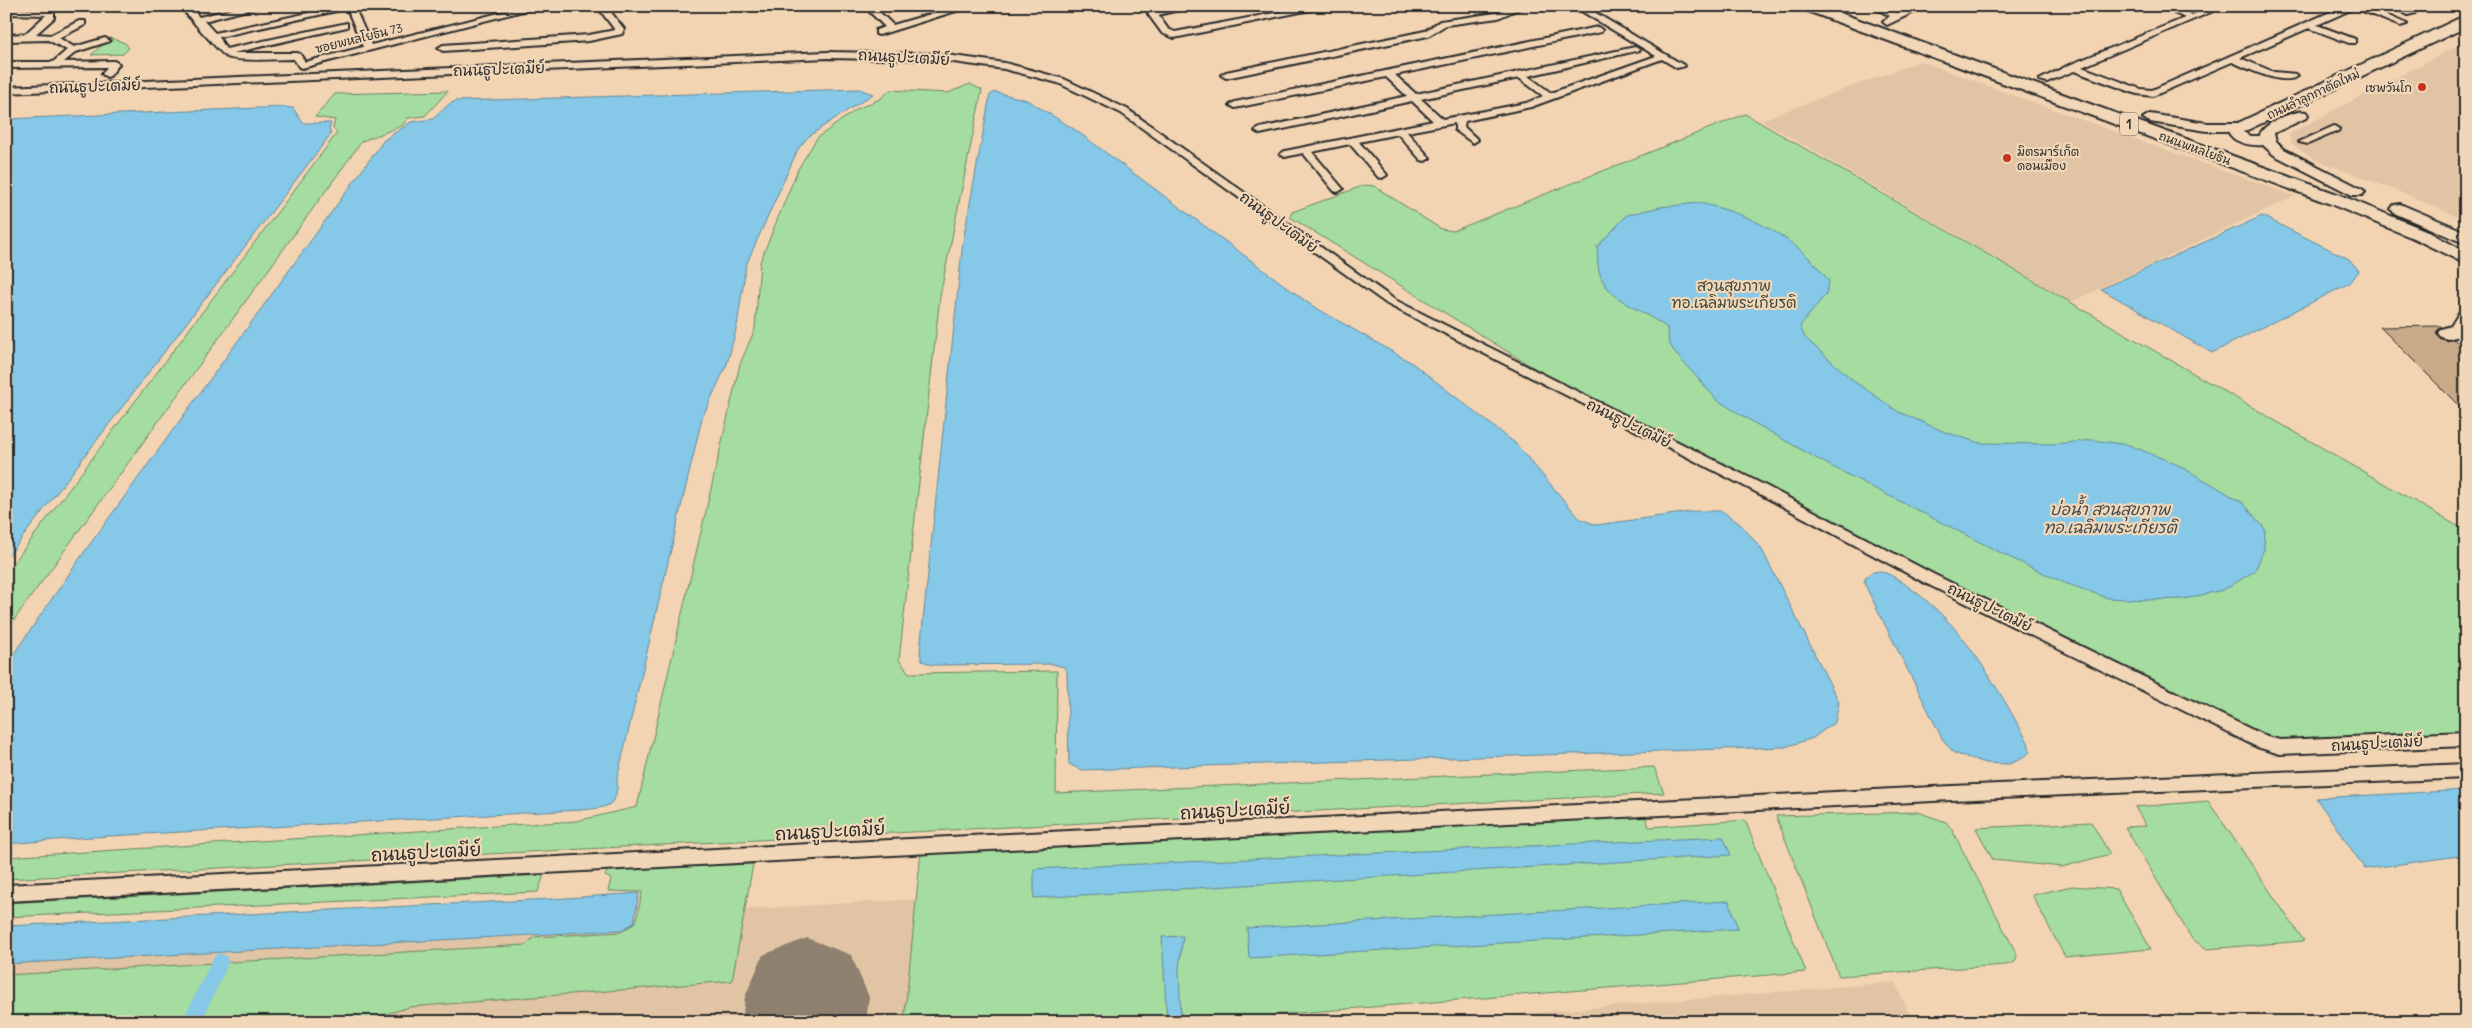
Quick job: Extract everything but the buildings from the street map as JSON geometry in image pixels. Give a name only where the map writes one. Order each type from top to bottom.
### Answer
[{"type":"main road","name":"ถนนพหลโยธิน","points":[[1808,6],[2334,199],[2419,234],[2466,259]]},
{"type":"main road","name":"ถนนพหลโยธิน","points":[[1842,6],[1891,19],[2044,80],[2357,192],[2466,239]]},
{"type":"main road","points":[[1870,29],[1891,19]]},
{"type":"main road","name":"ถนนลำลูกกาตัดใหม่","points":[[2150,118],[2207,127],[2240,127],[2466,20]]},
{"type":"main road","points":[[2398,69],[2466,37]]},
{"type":"main road","points":[[2001,64],[2042,84],[2394,213],[2430,228],[2466,247]]},
{"type":"main road","name":"ถนนลำลูกกาตัดใหม่","points":[[2312,110],[2269,130],[2267,139],[2279,152],[2357,192]]},
{"type":"main road","points":[[2240,127],[2235,132],[2244,139],[2256,142],[2267,139]]},
{"type":"main road","points":[[2448,333],[2459,330],[2466,318]]},
{"type":"street","points":[[184,6],[213,36],[224,52],[344,24]]},
{"type":"street","points":[[198,20],[259,6]]},
{"type":"street","points":[[350,6],[368,49]]},
{"type":"street","name":"ซอยพหลโยธิน 73","points":[[224,52],[241,57],[297,56],[302,65],[538,6]]},
{"type":"street","points":[[443,48],[589,38],[619,32],[620,29],[601,6]]},
{"type":"street","points":[[868,6],[891,28]]},
{"type":"street","points":[[931,6],[940,14]]},
{"type":"street","points":[[879,32],[968,6]]},
{"type":"street","points":[[1191,6],[1152,14],[1164,31],[1174,35],[1258,15],[1326,6]]},
{"type":"street","points":[[1226,75],[1428,33],[1443,23],[1498,15],[1521,6]]},
{"type":"street","points":[[1577,6],[1680,66]]},
{"type":"street","points":[[1875,6],[1891,19],[1923,6]]},
{"type":"street","points":[[2163,6],[2192,18]]},
{"type":"street","points":[[2044,80],[2221,6]]},
{"type":"street","points":[[2072,67],[2148,94],[2158,92],[2352,6]]},
{"type":"street","points":[[2358,6],[2403,24]]},
{"type":"street","points":[[2395,6],[2412,12]]},
{"type":"street","points":[[213,36],[338,8]]},
{"type":"street","points":[[6,11],[51,13],[51,16],[26,38]]},
{"type":"street","points":[[6,38],[54,37],[82,23]]},
{"type":"street","points":[[2310,25],[2352,42]]},
{"type":"street","points":[[1235,105],[1598,30]]},
{"type":"street","points":[[54,37],[73,50]]},
{"type":"street","points":[[56,64],[73,50],[105,41]]},
{"type":"street","points":[[1260,130],[1635,50]]},
{"type":"street","name":"ถนนธูปะเตมีย์","points":[[6,90],[827,55],[939,57],[1005,66],[1061,81],[1124,111],[1391,302],[1759,488],[1930,579],[2263,742],[2280,748],[2466,739]]},
{"type":"street","points":[[1285,154],[1528,105],[1663,56]]},
{"type":"street","points":[[2233,59],[2273,75],[2293,76]]},
{"type":"street","points":[[6,66],[114,64],[108,74]]},
{"type":"street","points":[[1388,73],[1440,122]]},
{"type":"street","points":[[1521,75],[1550,96]]},
{"type":"street","points":[[1460,118],[1459,128],[1473,140]]},
{"type":"street","points":[[2304,142],[2334,129]]},
{"type":"street","points":[[1400,130],[1425,158]]},
{"type":"street","points":[[1352,140],[1382,175]]},
{"type":"street","points":[[1305,150],[1338,189]]},
{"type":"street","name":"ถนนธูปะเตมีย์","points":[[6,894],[1952,793],[2466,771]]},
{"type":"shaded area","name":"เซพวันโก","points":[[2466,41],[2466,221],[2415,198],[2314,159],[2292,144],[2289,134]]},
{"type":"shaded area","name":"มิตรมาร์เก็ต ดอนเมือง","points":[[1921,61],[2295,196],[2071,302],[1761,120]]},
{"type":"shaded area","points":[[1164,885],[1168,1022],[6,1022],[6,952]]},
{"type":"shaded area","points":[[1895,982],[1913,1022],[1484,1022],[1483,1017]]},
{"type":"green space","points":[[110,38],[125,43],[129,48],[123,54],[91,55]]},
{"type":"green space","points":[[970,84],[982,90],[940,296],[899,660],[909,673],[1057,671],[1056,793],[1654,767],[1664,793],[6,879],[6,857],[576,821],[637,807],[740,364],[755,329],[760,262],[798,169],[817,138],[857,109],[880,99],[890,90],[948,93]]},
{"type":"green space","points":[[448,91],[425,116],[408,118],[402,126],[362,141],[6,631],[6,573],[337,133],[333,128],[335,120],[315,117],[335,94]]},
{"type":"green space","name":"สวนสุขภาพ ทอ.เฉลิมพระเกียรติ","points":[[1745,114],[2466,531],[2466,739],[2280,747],[1685,451],[1547,376],[1290,217],[1292,212],[1365,185],[1374,186],[1441,229],[1453,231]]},
{"type":"green space","points":[[2208,801],[2304,941],[2207,949],[2192,939],[2125,827],[2146,826],[2135,807]]},
{"type":"green space","points":[[1644,812],[1649,827],[1745,820],[1806,972],[1273,1015],[1273,1022],[904,1022],[921,851]]},
{"type":"green space","points":[[1918,812],[1946,822],[1952,830],[2017,955],[2015,962],[2006,965],[1839,976],[1776,816]]},
{"type":"green space","points":[[2091,822],[2110,854],[2062,867],[1993,860],[1976,828]]},
{"type":"green space","points":[[753,864],[732,981],[410,1007],[359,1022],[6,1022],[6,975],[526,945],[534,937],[621,932],[636,922],[642,892],[608,891],[611,879],[605,876],[608,869]]},
{"type":"green space","points":[[544,875],[538,892],[6,917],[6,903]]},
{"type":"green space","points":[[2072,886],[2116,889],[2151,949],[2065,957],[2032,895]]},
{"type":"water","points":[[859,89],[873,94],[808,137],[798,149],[746,265],[737,326],[727,364],[702,418],[617,779],[617,789],[615,796],[608,805],[596,809],[91,837],[6,844],[6,665],[85,551],[384,140],[411,122],[433,119],[449,104],[456,101]]},
{"type":"water","points":[[995,92],[1027,100],[1074,129],[1311,305],[1412,363],[1515,443],[1580,519],[1597,525],[1697,511],[1722,511],[1740,524],[1761,548],[1839,702],[1835,722],[1813,738],[1785,747],[1081,770],[1069,764],[1067,672],[1064,667],[1053,664],[932,665],[922,661],[920,653],[922,631],[963,241],[990,95]]},
{"type":"water","points":[[293,108],[303,123],[331,123],[329,129],[331,134],[6,559],[6,119]]},
{"type":"water","name":"บ่อน้ำ สวนสุขภาพ ทอ.เฉลิมพระเกียรติ","points":[[1699,203],[1736,213],[1771,230],[1803,252],[1817,266],[1829,281],[1826,294],[1800,326],[1805,338],[1855,382],[1897,411],[1945,432],[1980,443],[2054,444],[2093,440],[2129,445],[2176,464],[2243,503],[2265,529],[2264,549],[2255,571],[2223,590],[2184,599],[2108,598],[2065,583],[2011,558],[1823,462],[1717,400],[1676,354],[1669,343],[1667,328],[1627,304],[1609,290],[1603,281],[1598,265],[1597,247],[1627,215],[1660,207]]},
{"type":"water","points":[[2262,216],[2349,259],[2359,271],[2350,283],[2212,353],[2101,289]]},
{"type":"water","points":[[1881,571],[1904,583],[1935,608],[1966,643],[1993,681],[2028,742],[2030,752],[2023,758],[2009,764],[1985,763],[1954,753],[1943,740],[1864,583],[1866,577],[1870,574]]},
{"type":"water","points":[[2466,790],[2466,855],[2365,869],[2316,798]]},
{"type":"water","points":[[1723,837],[1731,855],[1034,898],[1034,869]]},
{"type":"water","points":[[639,893],[634,923],[622,930],[6,964],[6,926]]},
{"type":"water","points":[[1729,901],[1738,929],[1249,958],[1247,928]]},
{"type":"water","points":[[1183,936],[1179,968],[1181,1022],[1167,1022],[1162,937]]},
{"type":"waterway","points":[[191,1022],[220,962]]},
{"type":"runway","points":[[804,1022],[807,997]]},
{"type":"place","name":"เซพวันโก","points":[[2422,87]]},
{"type":"place","name":"มิตรมาร์เก็ต ดอนเมือง","points":[[2007,158]]}]
